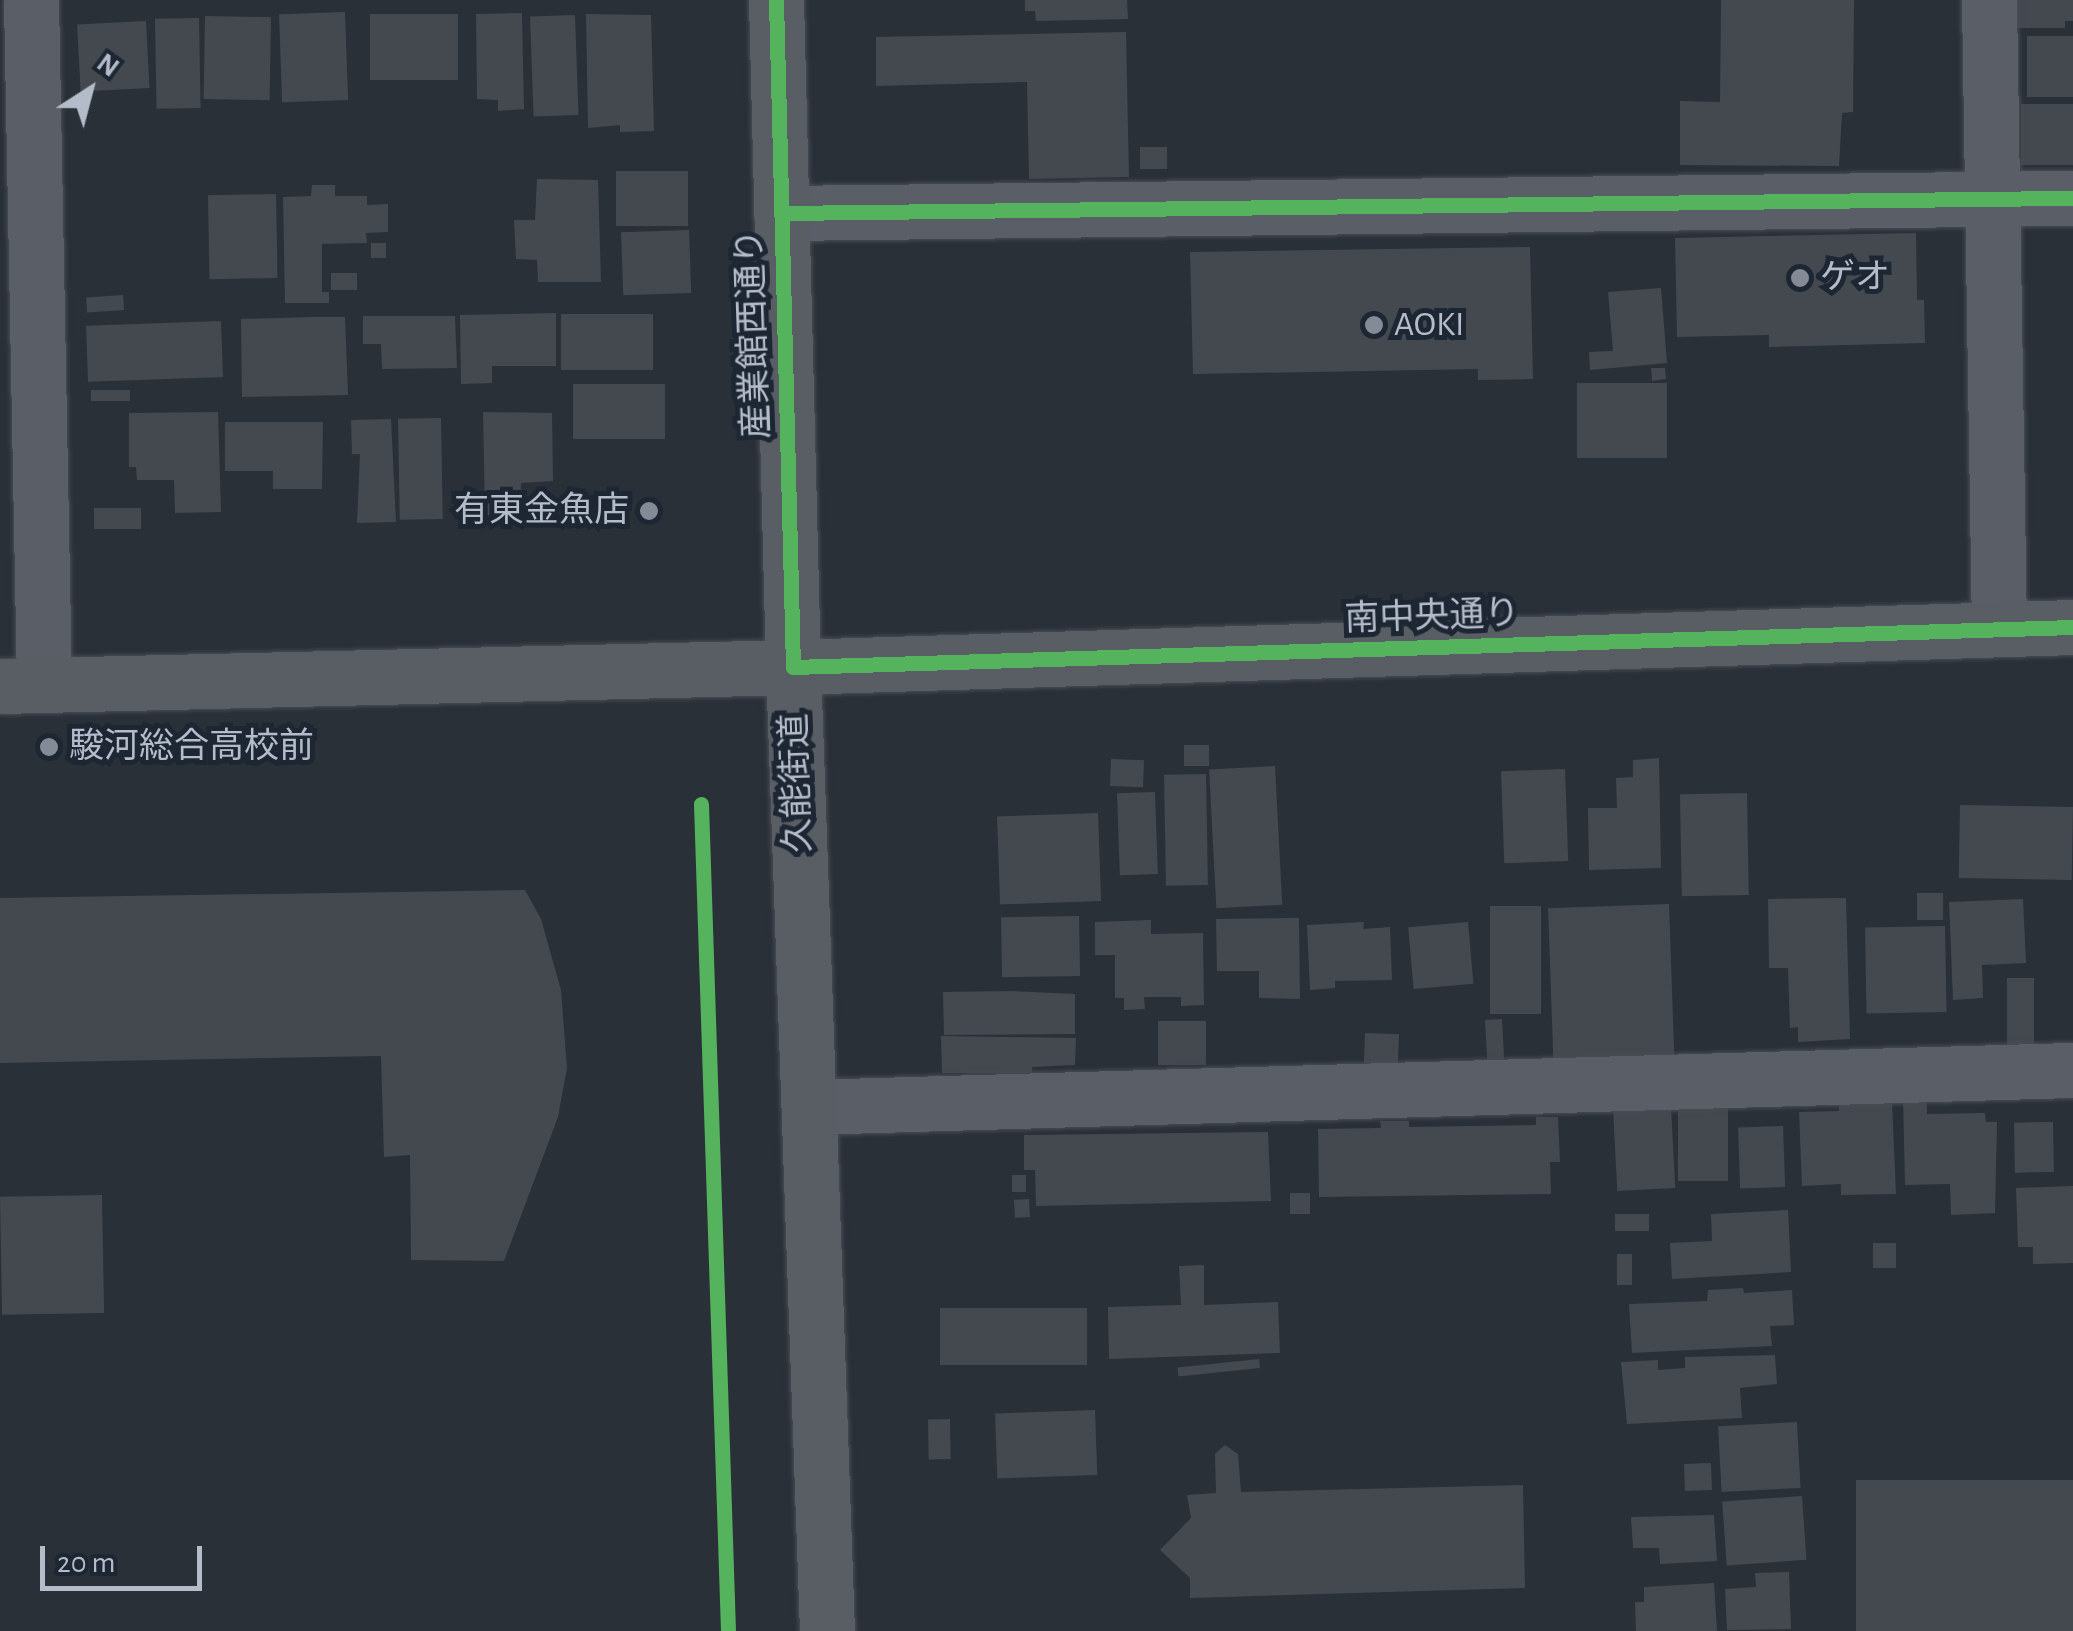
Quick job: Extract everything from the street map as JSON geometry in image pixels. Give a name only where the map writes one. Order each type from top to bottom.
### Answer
[{"type":"street","points":[[22,685],[31,0]]},
{"type":"street","name":"産業館西通り","points":[[776,0],[793,667]]},
{"type":"street","points":[[1989,0],[1999,629]]},
{"type":"street","points":[[781,213],[2073,198]]},
{"type":"street","name":"南中央通り","points":[[793,667],[2073,627]]},
{"type":"street","name":"久能街道","points":[[22,685],[793,667],[827,1631]]},
{"type":"street","points":[[809,1107],[2073,1070]]},
{"type":"building","points":[[1025,0],[1127,0],[1128,19],[1036,21],[1035,11],[1025,11]]},
{"type":"building","points":[[1721,0],[1854,0],[1853,112],[1842,113],[1839,166],[1680,165],[1680,101],[1720,102]]},
{"type":"building","points":[[2017,0],[2073,0],[2073,21],[2065,21],[2065,28],[2017,28]]},
{"type":"building","points":[[345,12],[348,100],[282,102],[279,14]]},
{"type":"building","points":[[522,13],[524,109],[498,111],[498,100],[477,99],[476,14]]},
{"type":"building","points":[[370,14],[458,14],[458,80],[370,80]]},
{"type":"building","points":[[586,14],[651,15],[654,131],[620,132],[620,125],[588,128]]},
{"type":"building","points":[[575,15],[578,115],[534,117],[530,17]]},
{"type":"building","points":[[205,16],[271,17],[270,100],[204,99]]},
{"type":"building","points":[[199,18],[201,108],[157,109],[155,19]]},
{"type":"building","points":[[146,21],[150,88],[81,92],[77,25]]},
{"type":"building","points":[[1126,32],[1129,177],[1029,179],[1027,82],[876,86],[876,37]]},
{"type":"building","points":[[2027,36],[2073,36],[2073,97],[2027,97]]},
{"type":"building","points":[[2021,104],[2073,104],[2073,165],[2021,165]]},
{"type":"building","points":[[1140,147],[1167,147],[1167,169],[1140,169]]},
{"type":"building","points":[[616,171],[688,171],[688,226],[616,226]]},
{"type":"building","points":[[537,179],[598,180],[601,282],[538,282],[537,260],[516,259],[514,220],[535,220]]},
{"type":"building","points":[[312,185],[335,185],[335,196],[367,196],[367,205],[388,204],[388,232],[366,233],[367,243],[322,244],[322,292],[329,292],[329,303],[285,303],[283,197],[311,196]]},
{"type":"building","points":[[276,194],[277,278],[209,279],[208,195]]},
{"type":"building","points":[[689,230],[691,293],[623,295],[621,232]]},
{"type":"building","points":[[1916,233],[1917,300],[1924,300],[1925,343],[1769,347],[1769,335],[1677,337],[1675,238]]},
{"type":"building","points":[[371,243],[386,243],[386,258],[371,258]]},
{"type":"building","points":[[1530,247],[1533,379],[1478,380],[1478,369],[1193,374],[1190,252]]},
{"type":"building","points":[[331,273],[357,273],[357,290],[331,290]]},
{"type":"building","points":[[1661,288],[1667,363],[1590,370],[1589,352],[1613,351],[1608,292]]},
{"type":"building","points":[[123,295],[124,310],[87,313],[86,298]]},
{"type":"building","points":[[556,313],[556,366],[492,366],[492,383],[461,384],[460,315]]},
{"type":"building","points":[[561,314],[653,314],[653,370],[561,370]]},
{"type":"building","points":[[363,316],[455,316],[457,368],[382,369],[381,344],[363,344]]},
{"type":"building","points":[[345,317],[348,395],[242,397],[241,319]]},
{"type":"building","points":[[221,321],[223,377],[88,382],[86,326]]},
{"type":"building","points":[[1651,368],[1665,368],[1666,379],[1652,381]]},
{"type":"building","points":[[1577,383],[1667,383],[1667,458],[1577,458]]},
{"type":"building","points":[[573,384],[665,384],[665,439],[573,439]]},
{"type":"building","points":[[91,390],[130,390],[130,401],[91,401]]},
{"type":"building","points":[[218,412],[221,512],[175,513],[174,480],[137,480],[136,467],[129,467],[129,413]]},
{"type":"building","points":[[483,412],[552,413],[553,481],[521,483],[520,515],[485,515]]},
{"type":"building","points":[[441,418],[443,519],[400,520],[398,419]]},
{"type":"building","points":[[391,419],[396,522],[357,523],[360,454],[352,454],[351,420]]},
{"type":"building","points":[[225,422],[323,422],[322,489],[273,489],[273,471],[225,471]]},
{"type":"building","points":[[561,503],[562,519],[541,520],[540,504]]},
{"type":"building","points":[[94,508],[141,508],[141,529],[94,529]]},
{"type":"building","points":[[1184,745],[1209,745],[1209,766],[1184,766]]},
{"type":"building","points":[[1659,758],[1661,868],[1589,870],[1588,808],[1617,808],[1616,778],[1633,777],[1633,760]]},
{"type":"building","points":[[1111,759],[1144,760],[1143,787],[1110,786]]},
{"type":"building","points":[[1275,766],[1282,905],[1216,908],[1209,769]]},
{"type":"building","points":[[1565,769],[1568,861],[1504,863],[1501,771]]},
{"type":"building","points":[[1206,774],[1208,885],[1166,886],[1164,775]]},
{"type":"building","points":[[1155,792],[1158,874],[1120,875],[1117,793]]},
{"type":"building","points":[[1747,793],[1749,895],[1682,896],[1680,794]]},
{"type":"building","points":[[1960,805],[2073,807],[2072,880],[1959,878]]},
{"type":"building","points":[[1098,813],[1101,901],[1000,904],[997,817]]},
{"type":"building","points":[[525,890],[541,919],[561,990],[567,1068],[558,1117],[504,1261],[411,1260],[410,1155],[384,1157],[381,1056],[0,1063],[0,898]]},
{"type":"building","points":[[1917,893],[1943,893],[1943,920],[1917,920]]},
{"type":"building","points":[[1846,898],[1850,1039],[1798,1042],[1798,1027],[1790,1028],[1788,968],[1769,968],[1768,899]]},
{"type":"building","points":[[2023,899],[2026,963],[1982,965],[1983,998],[1953,1000],[1949,902]]},
{"type":"building","points":[[1669,904],[1674,1056],[1553,1060],[1548,908]]},
{"type":"building","points":[[1490,906],[1541,906],[1541,1014],[1490,1014]]},
{"type":"building","points":[[1079,916],[1080,976],[1002,977],[1001,917]]},
{"type":"building","points":[[1299,918],[1300,999],[1259,998],[1259,971],[1217,971],[1216,919]]},
{"type":"building","points":[[1151,920],[1151,934],[1203,933],[1204,1005],[1181,1006],[1181,997],[1144,997],[1145,1009],[1124,1010],[1124,998],[1115,998],[1115,955],[1095,955],[1095,922]]},
{"type":"building","points":[[1364,922],[1363,929],[1390,927],[1392,980],[1335,981],[1335,988],[1310,990],[1307,925]]},
{"type":"building","points":[[1468,922],[1473,984],[1414,989],[1408,927]]},
{"type":"building","points":[[1945,926],[1947,1012],[1867,1013],[1865,927]]},
{"type":"building","points":[[2007,978],[2034,978],[2034,1046],[2007,1046]]},
{"type":"building","points":[[943,992],[1075,994],[1075,1034],[944,1035]]},
{"type":"building","points":[[1502,1019],[1504,1062],[1487,1063],[1485,1020]]},
{"type":"building","points":[[1158,1021],[1206,1021],[1206,1065],[1158,1065]]},
{"type":"building","points":[[1365,1033],[1399,1034],[1398,1066],[1364,1065]]},
{"type":"building","points":[[941,1036],[1076,1038],[1075,1065],[1032,1067],[1032,1073],[942,1073]]},
{"type":"building","points":[[1927,1097],[1927,1114],[1985,1113],[1986,1122],[1997,1122],[1995,1213],[1951,1215],[1950,1184],[1905,1185],[1903,1098]]},
{"type":"building","points":[[1865,1098],[1865,1104],[1892,1102],[1896,1194],[1841,1195],[1841,1184],[1802,1186],[1799,1112],[1839,1111],[1839,1099]]},
{"type":"building","points":[[1671,1107],[1675,1188],[1617,1191],[1613,1110]]},
{"type":"building","points":[[1678,1107],[1728,1107],[1728,1181],[1678,1181]]},
{"type":"building","points":[[1536,1117],[1558,1117],[1560,1162],[1550,1162],[1551,1194],[1319,1197],[1318,1129],[1381,1128],[1380,1121],[1409,1121],[1409,1127],[1536,1125]]},
{"type":"building","points":[[2053,1122],[2054,1172],[2015,1173],[2014,1123]]},
{"type":"building","points":[[1783,1126],[1785,1187],[1740,1189],[1738,1128]]},
{"type":"building","points":[[1268,1132],[1271,1201],[1036,1206],[1035,1170],[1024,1170],[1024,1135]]},
{"type":"building","points":[[1012,1175],[1026,1175],[1026,1192],[1012,1192]]},
{"type":"building","points":[[2073,1186],[2073,1263],[2033,1264],[2033,1247],[2018,1247],[2016,1188]]},
{"type":"building","points":[[1290,1193],[1310,1193],[1310,1214],[1290,1214]]},
{"type":"building","points":[[102,1195],[104,1313],[2,1315],[0,1197]]},
{"type":"building","points":[[1029,1199],[1030,1217],[1015,1218],[1014,1200]]},
{"type":"building","points":[[1788,1210],[1791,1272],[1672,1279],[1670,1243],[1712,1241],[1711,1214]]},
{"type":"building","points":[[1615,1214],[1649,1214],[1649,1231],[1615,1231]]},
{"type":"building","points":[[1873,1243],[1896,1243],[1896,1268],[1873,1268]]},
{"type":"building","points":[[1617,1254],[1632,1254],[1632,1285],[1617,1285]]},
{"type":"building","points":[[1204,1265],[1204,1305],[1278,1302],[1280,1353],[1109,1359],[1108,1307],[1181,1305],[1179,1266]]},
{"type":"building","points":[[1743,1288],[1744,1293],[1792,1290],[1794,1325],[1770,1326],[1772,1346],[1632,1353],[1629,1304],[1707,1301],[1708,1290]]},
{"type":"building","points":[[940,1308],[1087,1308],[1087,1365],[940,1365]]},
{"type":"building","points":[[1775,1355],[1777,1384],[1740,1388],[1742,1418],[1627,1424],[1621,1362],[1658,1360],[1658,1370],[1685,1368],[1685,1357]]},
{"type":"building","points":[[1259,1359],[1260,1368],[1178,1377],[1177,1368]]},
{"type":"building","points":[[1095,1410],[1097,1475],[997,1478],[995,1413]]},
{"type":"building","points":[[928,1419],[950,1419],[951,1459],[929,1459]]},
{"type":"building","points":[[1797,1422],[1800,1488],[1722,1492],[1718,1426]]},
{"type":"building","points":[[1225,1445],[1238,1454],[1241,1492],[1523,1485],[1525,1588],[1190,1598],[1190,1578],[1160,1550],[1191,1518],[1187,1495],[1216,1493],[1215,1454]]},
{"type":"building","points":[[1711,1463],[1712,1490],[1685,1491],[1684,1464]]},
{"type":"building","points":[[1856,1480],[2073,1480],[2073,1631],[1856,1631]]},
{"type":"building","points":[[1802,1496],[1806,1560],[1727,1565],[1722,1502]]},
{"type":"building","points":[[1714,1515],[1717,1561],[1660,1564],[1659,1548],[1633,1548],[1631,1517]]},
{"type":"building","points":[[1789,1572],[1791,1629],[1727,1630],[1725,1589],[1756,1587],[1755,1573]]},
{"type":"building","points":[[1714,1583],[1717,1631],[1636,1631],[1635,1602],[1644,1602],[1644,1587]]},
{"type":"cycle path","points":[[776,0],[793,667],[2073,627]]},
{"type":"cycle path","points":[[781,213],[2073,198]]},
{"type":"cycle path","points":[[701,804],[728,1631]]},
{"type":"place","name":"ゲオ","points":[[1800,278]]},
{"type":"place","name":"AOKI","points":[[1374,325]]},
{"type":"place","name":"有東金魚店","points":[[649,511]]},
{"type":"place","name":"駿河総合高校前","points":[[49,747]]}]
